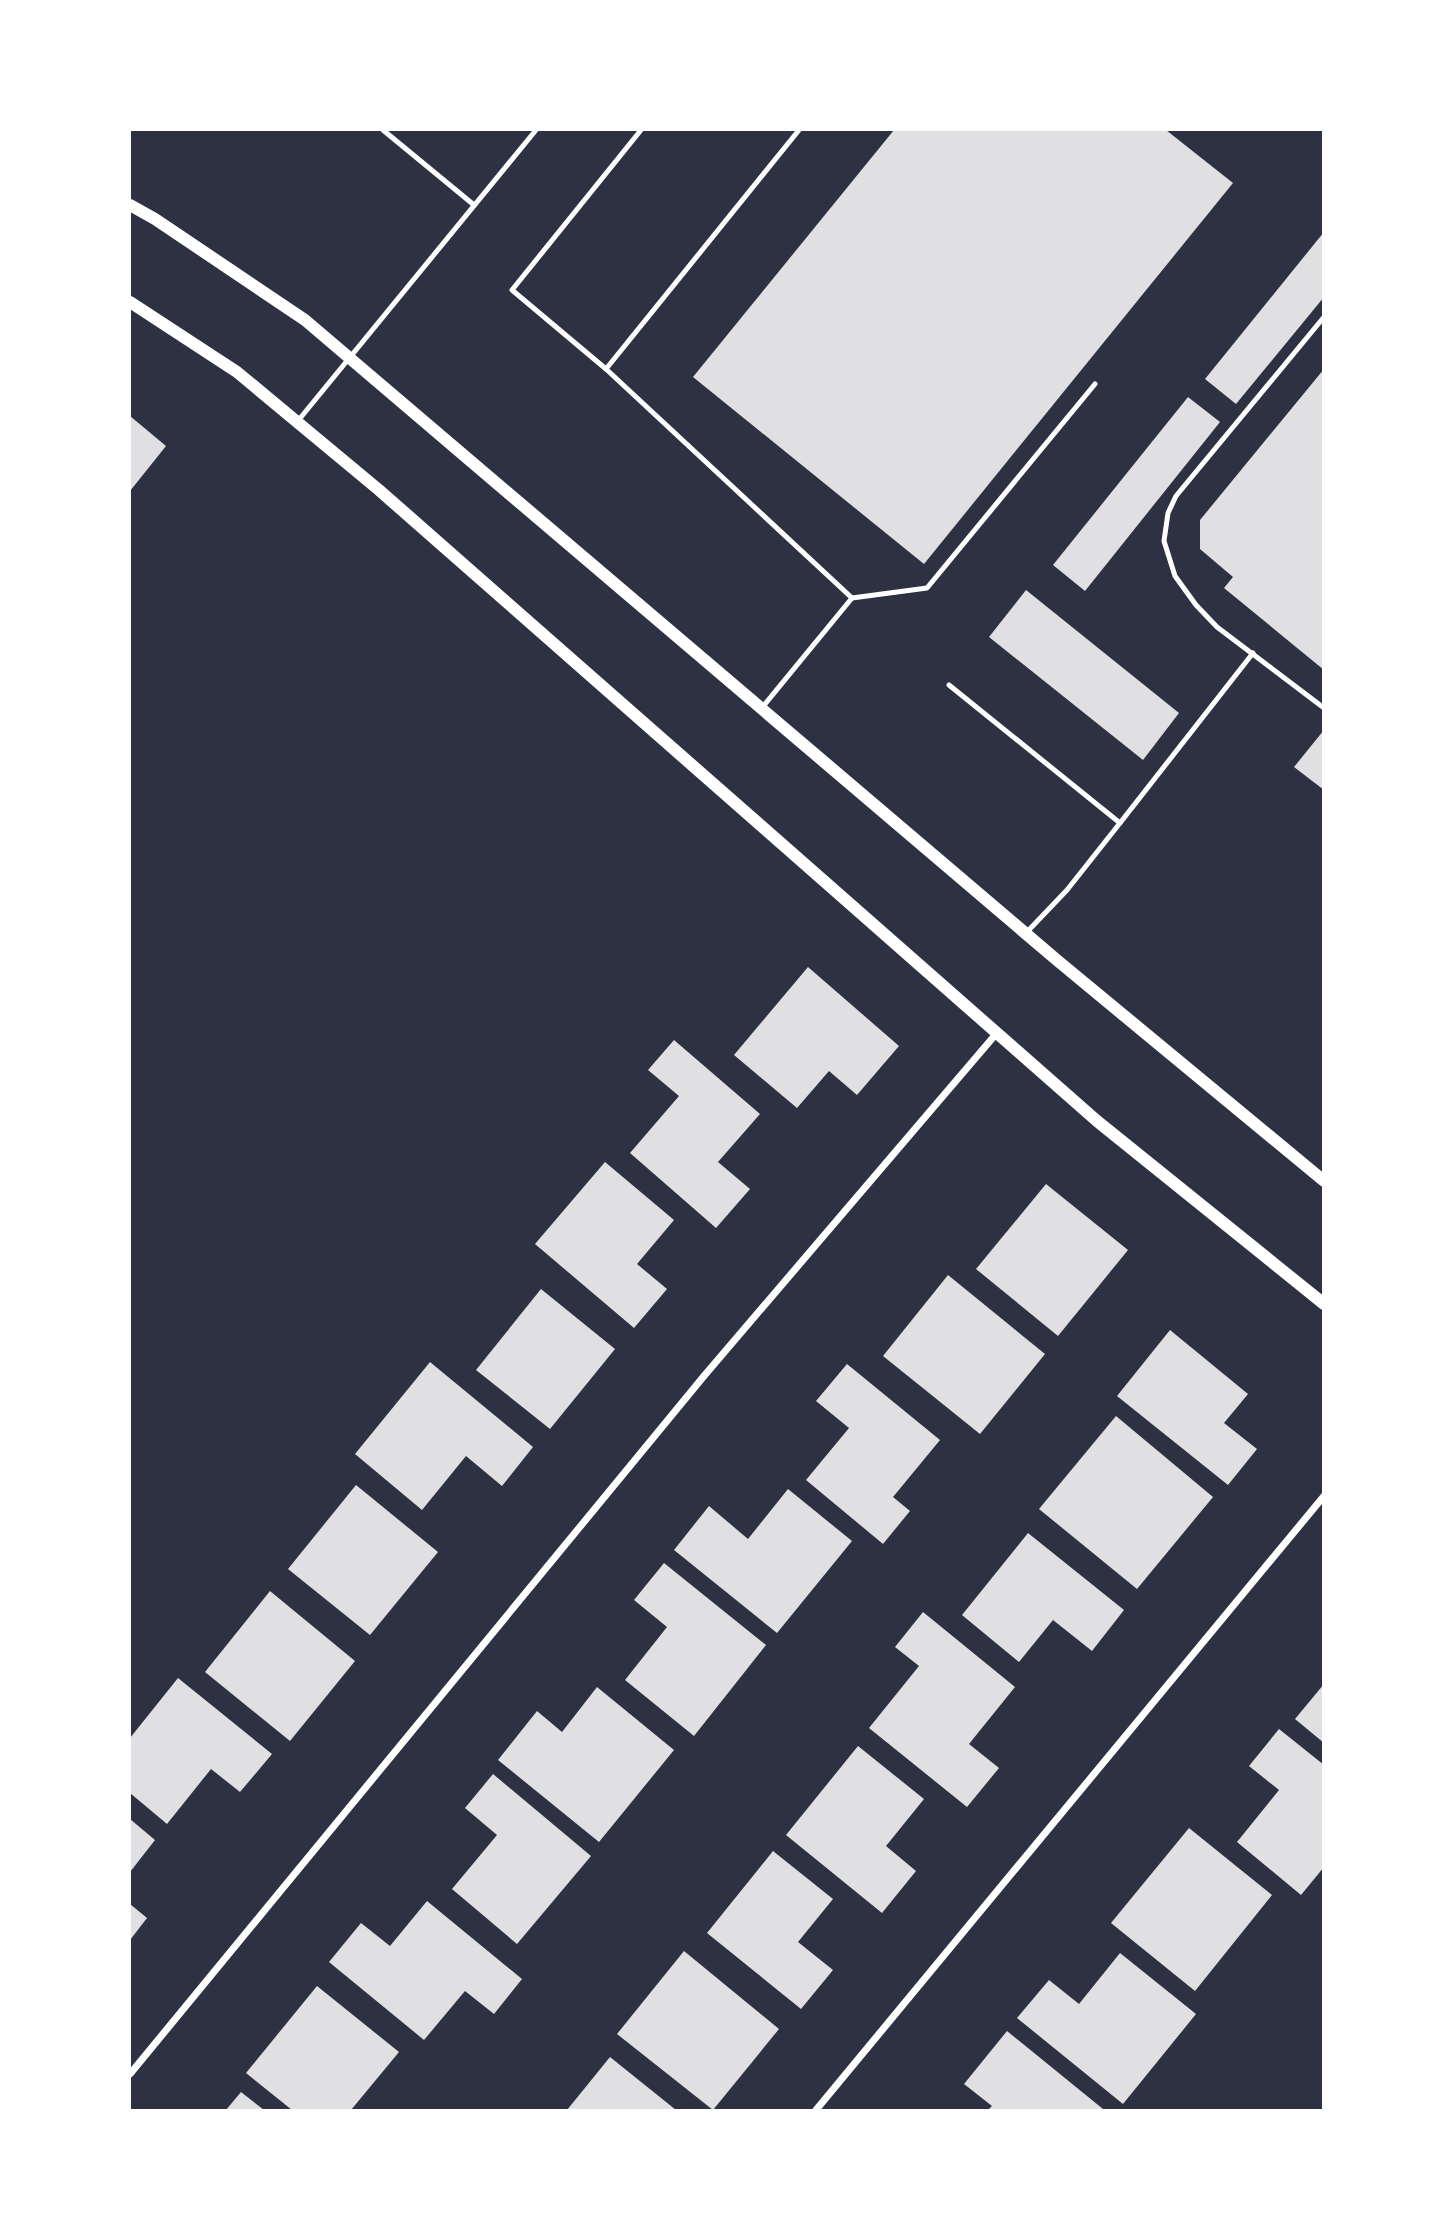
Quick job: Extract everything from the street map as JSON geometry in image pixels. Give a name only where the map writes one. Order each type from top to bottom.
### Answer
[{"type":"street","points":[[130,205],[155,219],[304,320],[1026,933],[1324,1181]]},
{"type":"street","points":[[130,302],[237,372],[379,490],[1097,1121],[1324,1304]]},
{"type":"street","points":[[130,2074],[704,1376],[996,1034]]},
{"type":"street","points":[[816,2110],[1324,1496]]},
{"type":"lane","points":[[383,130],[474,205]]},
{"type":"lane","points":[[392,137],[398,130]]},
{"type":"lane","points":[[296,422],[536,130]]},
{"type":"lane","points":[[641,130],[512,290],[606,369],[852,598]]},
{"type":"lane","points":[[606,369],[799,130]]},
{"type":"lane","points":[[1324,317],[1175,496],[1168,513],[1164,541],[1175,576],[1196,605],[1217,627],[1324,708]]},
{"type":"lane","points":[[761,709],[852,598],[927,588],[1095,384]]},
{"type":"lane","points":[[1026,933],[1067,890],[1253,653]]},
{"type":"lane","points":[[949,685],[1120,823]]},
{"type":"building","points":[[894,130],[1166,130],[1233,183],[924,564],[693,377]]},
{"type":"building","points":[[1324,232],[1324,297],[1236,404],[1205,379]]},
{"type":"building","points":[[1324,369],[1324,670],[1224,588],[1233,577],[1200,549],[1200,520]]},
{"type":"building","points":[[1188,397],[1220,422],[1085,591],[1053,565]]},
{"type":"building","points":[[130,416],[166,446],[130,491]]},
{"type":"building","points":[[1026,590],[1179,713],[1143,760],[989,637]]},
{"type":"building","points":[[1324,730],[1324,790],[1294,767]]},
{"type":"building","points":[[808,967],[899,1046],[857,1095],[829,1071],[797,1108],[734,1055]]},
{"type":"building","points":[[674,1040],[760,1114],[718,1162],[750,1189],[716,1228],[630,1153],[679,1096],[648,1070]]},
{"type":"building","points":[[605,1162],[674,1220],[637,1264],[667,1289],[634,1328],[535,1244]]},
{"type":"building","points":[[1046,1184],[1128,1250],[1058,1336],[976,1269]]},
{"type":"building","points":[[948,1275],[1045,1354],[980,1434],[883,1356]]},
{"type":"building","points":[[541,1289],[615,1349],[550,1429],[476,1370]]},
{"type":"building","points":[[1170,1330],[1248,1394],[1224,1423],[1257,1449],[1228,1485],[1117,1396]]},
{"type":"building","points":[[430,1362],[533,1447],[502,1486],[466,1456],[422,1510],[355,1454]]},
{"type":"building","points":[[847,1364],[940,1440],[893,1497],[910,1511],[883,1544],[806,1480],[849,1428],[816,1401]]},
{"type":"building","points":[[1116,1416],[1213,1497],[1137,1589],[1039,1509]]},
{"type":"building","points":[[356,1485],[438,1552],[370,1635],[288,1569]]},
{"type":"building","points":[[788,1489],[852,1541],[777,1633],[674,1550],[709,1506],[748,1539]]},
{"type":"building","points":[[1028,1533],[1124,1610],[1092,1651],[1053,1620],[1019,1662],[962,1615]]},
{"type":"building","points":[[664,1563],[766,1645],[694,1736],[625,1680],[667,1627],[634,1600]]},
{"type":"building","points":[[270,1591],[355,1661],[290,1741],[205,1672]]},
{"type":"building","points":[[923,1612],[1015,1687],[969,1744],[999,1768],[967,1807],[869,1728],[919,1666],[895,1647]]},
{"type":"building","points":[[178,1678],[272,1754],[240,1792],[211,1769],[167,1824],[130,1793],[130,1738]]},
{"type":"building","points":[[1324,1684],[1324,1743],[1295,1719]]},
{"type":"building","points":[[597,1687],[674,1750],[599,1842],[498,1760],[537,1711],[562,1732]]},
{"type":"building","points":[[1279,1729],[1324,1765],[1324,1867],[1301,1895],[1237,1842],[1279,1790],[1249,1766]]},
{"type":"building","points":[[858,1746],[924,1799],[886,1846],[916,1871],[882,1913],[786,1835]]},
{"type":"building","points":[[493,1774],[591,1856],[517,1944],[452,1889],[497,1835],[465,1808]]},
{"type":"building","points":[[130,1819],[155,1840],[130,1872]]},
{"type":"building","points":[[1189,1828],[1272,1895],[1195,1991],[1111,1923]]},
{"type":"building","points":[[773,1851],[833,1899],[798,1942],[833,1970],[801,2009],[707,1933]]},
{"type":"building","points":[[427,1901],[522,1979],[494,2014],[465,1991],[424,2040],[329,1962],[361,1923],[390,1946]]},
{"type":"building","points":[[130,1904],[147,1918],[130,1940]]},
{"type":"building","points":[[684,1951],[779,2029],[713,2110],[617,2034]]},
{"type":"building","points":[[1120,1953],[1196,2014],[1123,2104],[1017,2018],[1049,1980],[1079,2004]]},
{"type":"building","points":[[317,1986],[399,2052],[351,2110],[292,2110],[246,2073]]},
{"type":"building","points":[[1007,2031],[1103,2109],[988,2110],[992,2106],[964,2084]]},
{"type":"building","points":[[610,2057],[676,2110],[567,2110]]},
{"type":"building","points":[[241,2092],[264,2110],[226,2110]]}]
